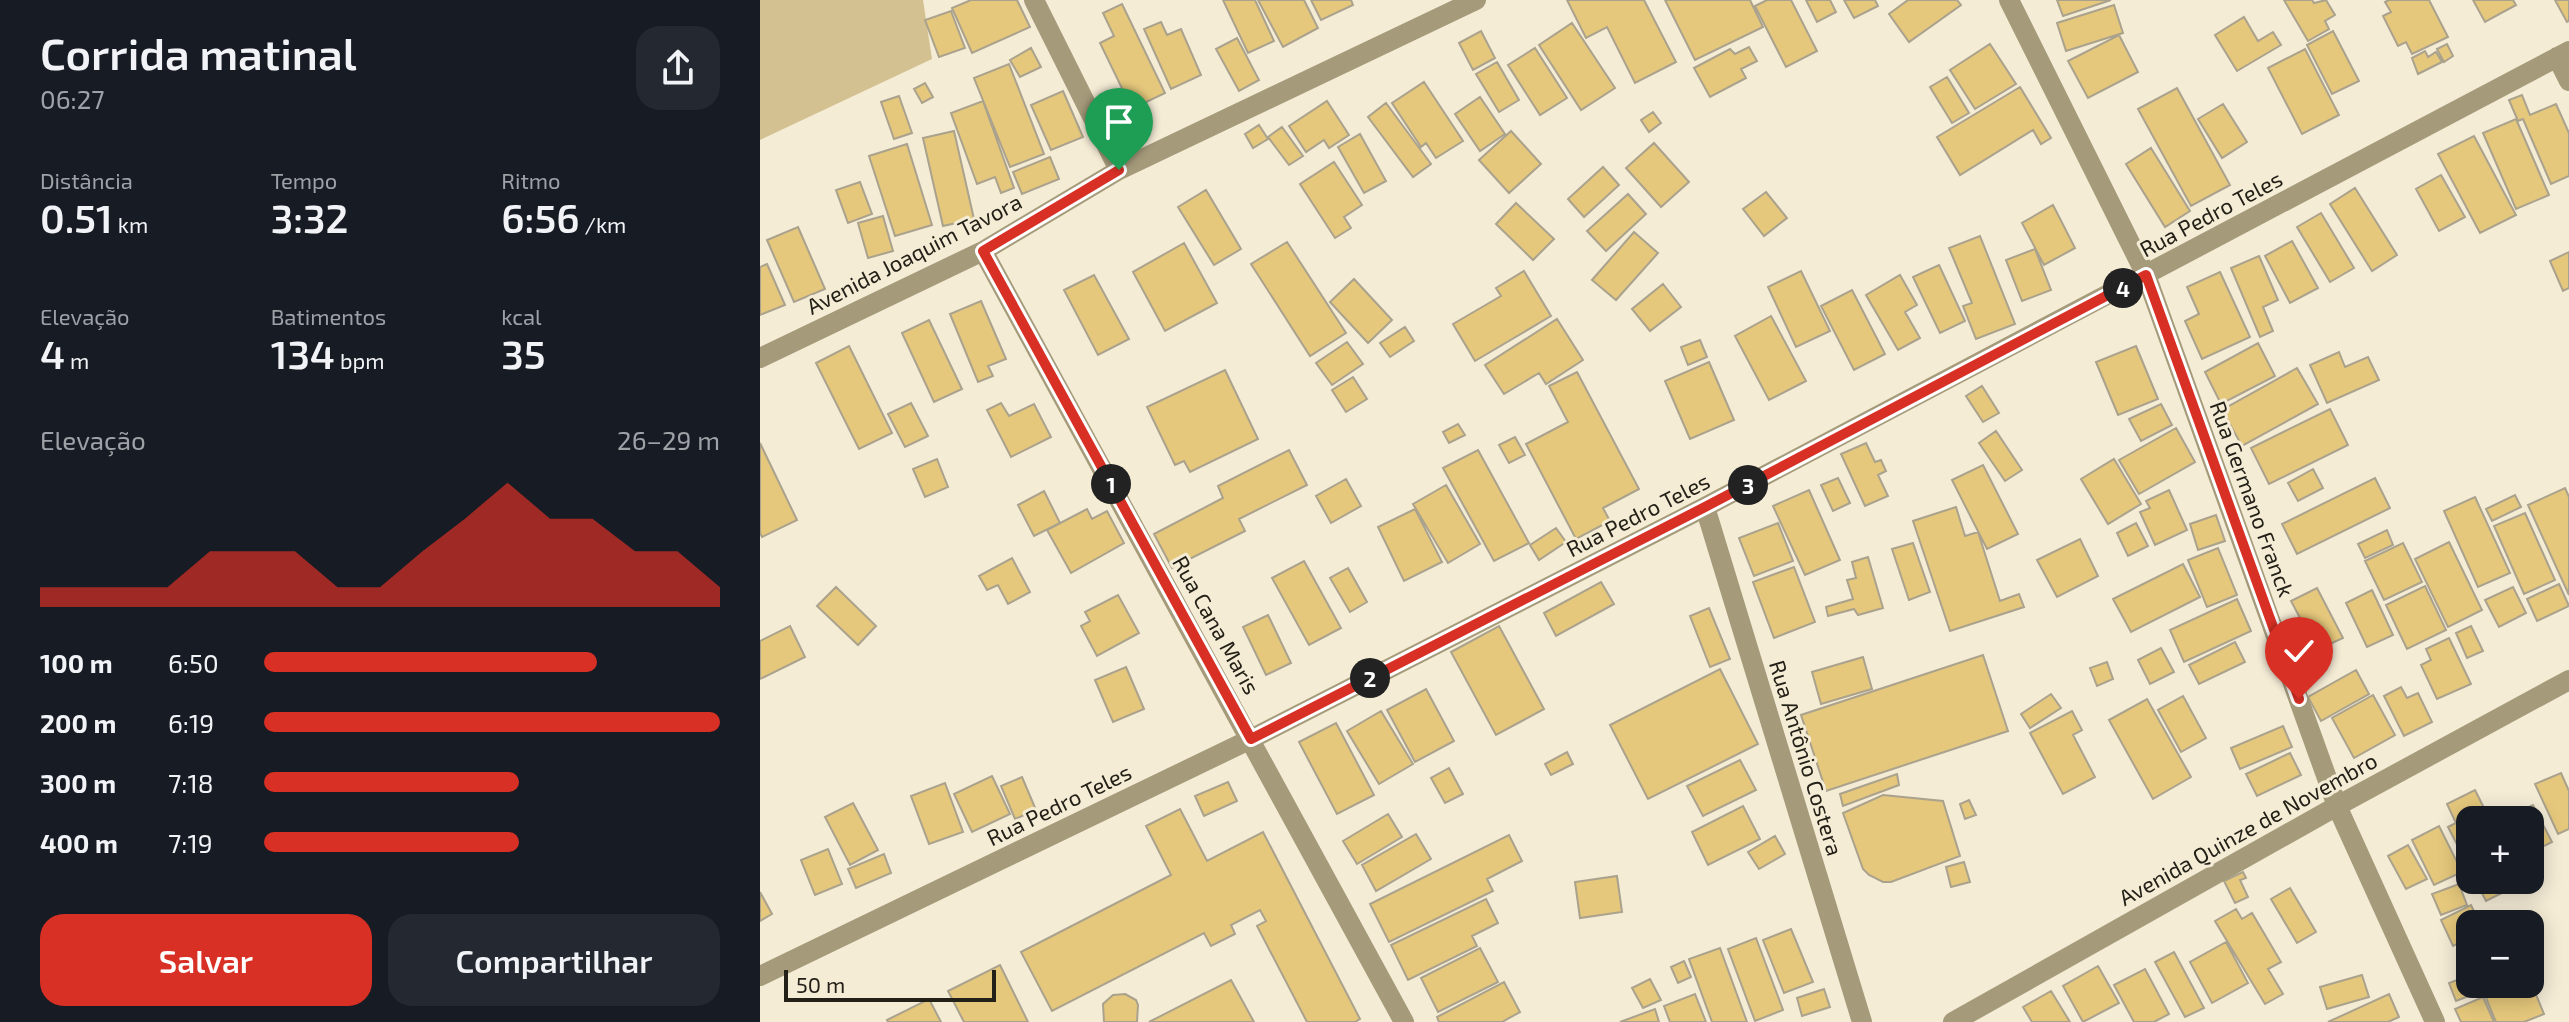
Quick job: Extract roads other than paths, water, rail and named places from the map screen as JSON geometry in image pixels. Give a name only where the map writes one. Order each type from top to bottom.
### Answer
[{"type":"street","points":[[1034,0],[1119,170]]},
{"type":"street","name":"Avenida Joaquim Tavora","points":[[760,358],[983,251],[1119,170],[1476,0]]},
{"type":"street","name":"Rua Germano Franck","points":[[2009,0],[2146,275],[2337,806],[2435,1022]]},
{"type":"street","points":[[2563,54],[2569,81]]},
{"type":"street","name":"Rua Pedro Teles","points":[[760,976],[1251,739],[1705,507],[2563,54]]},
{"type":"street","name":"Rua Cana Maris","points":[[983,251],[1404,1022]]},
{"type":"street","name":"Rua Antônio Costera","points":[[1705,507],[1862,1022]]},
{"type":"street","name":"Avenida Quinze de Novembro","points":[[1953,1022],[2337,806],[2569,680]]}]
